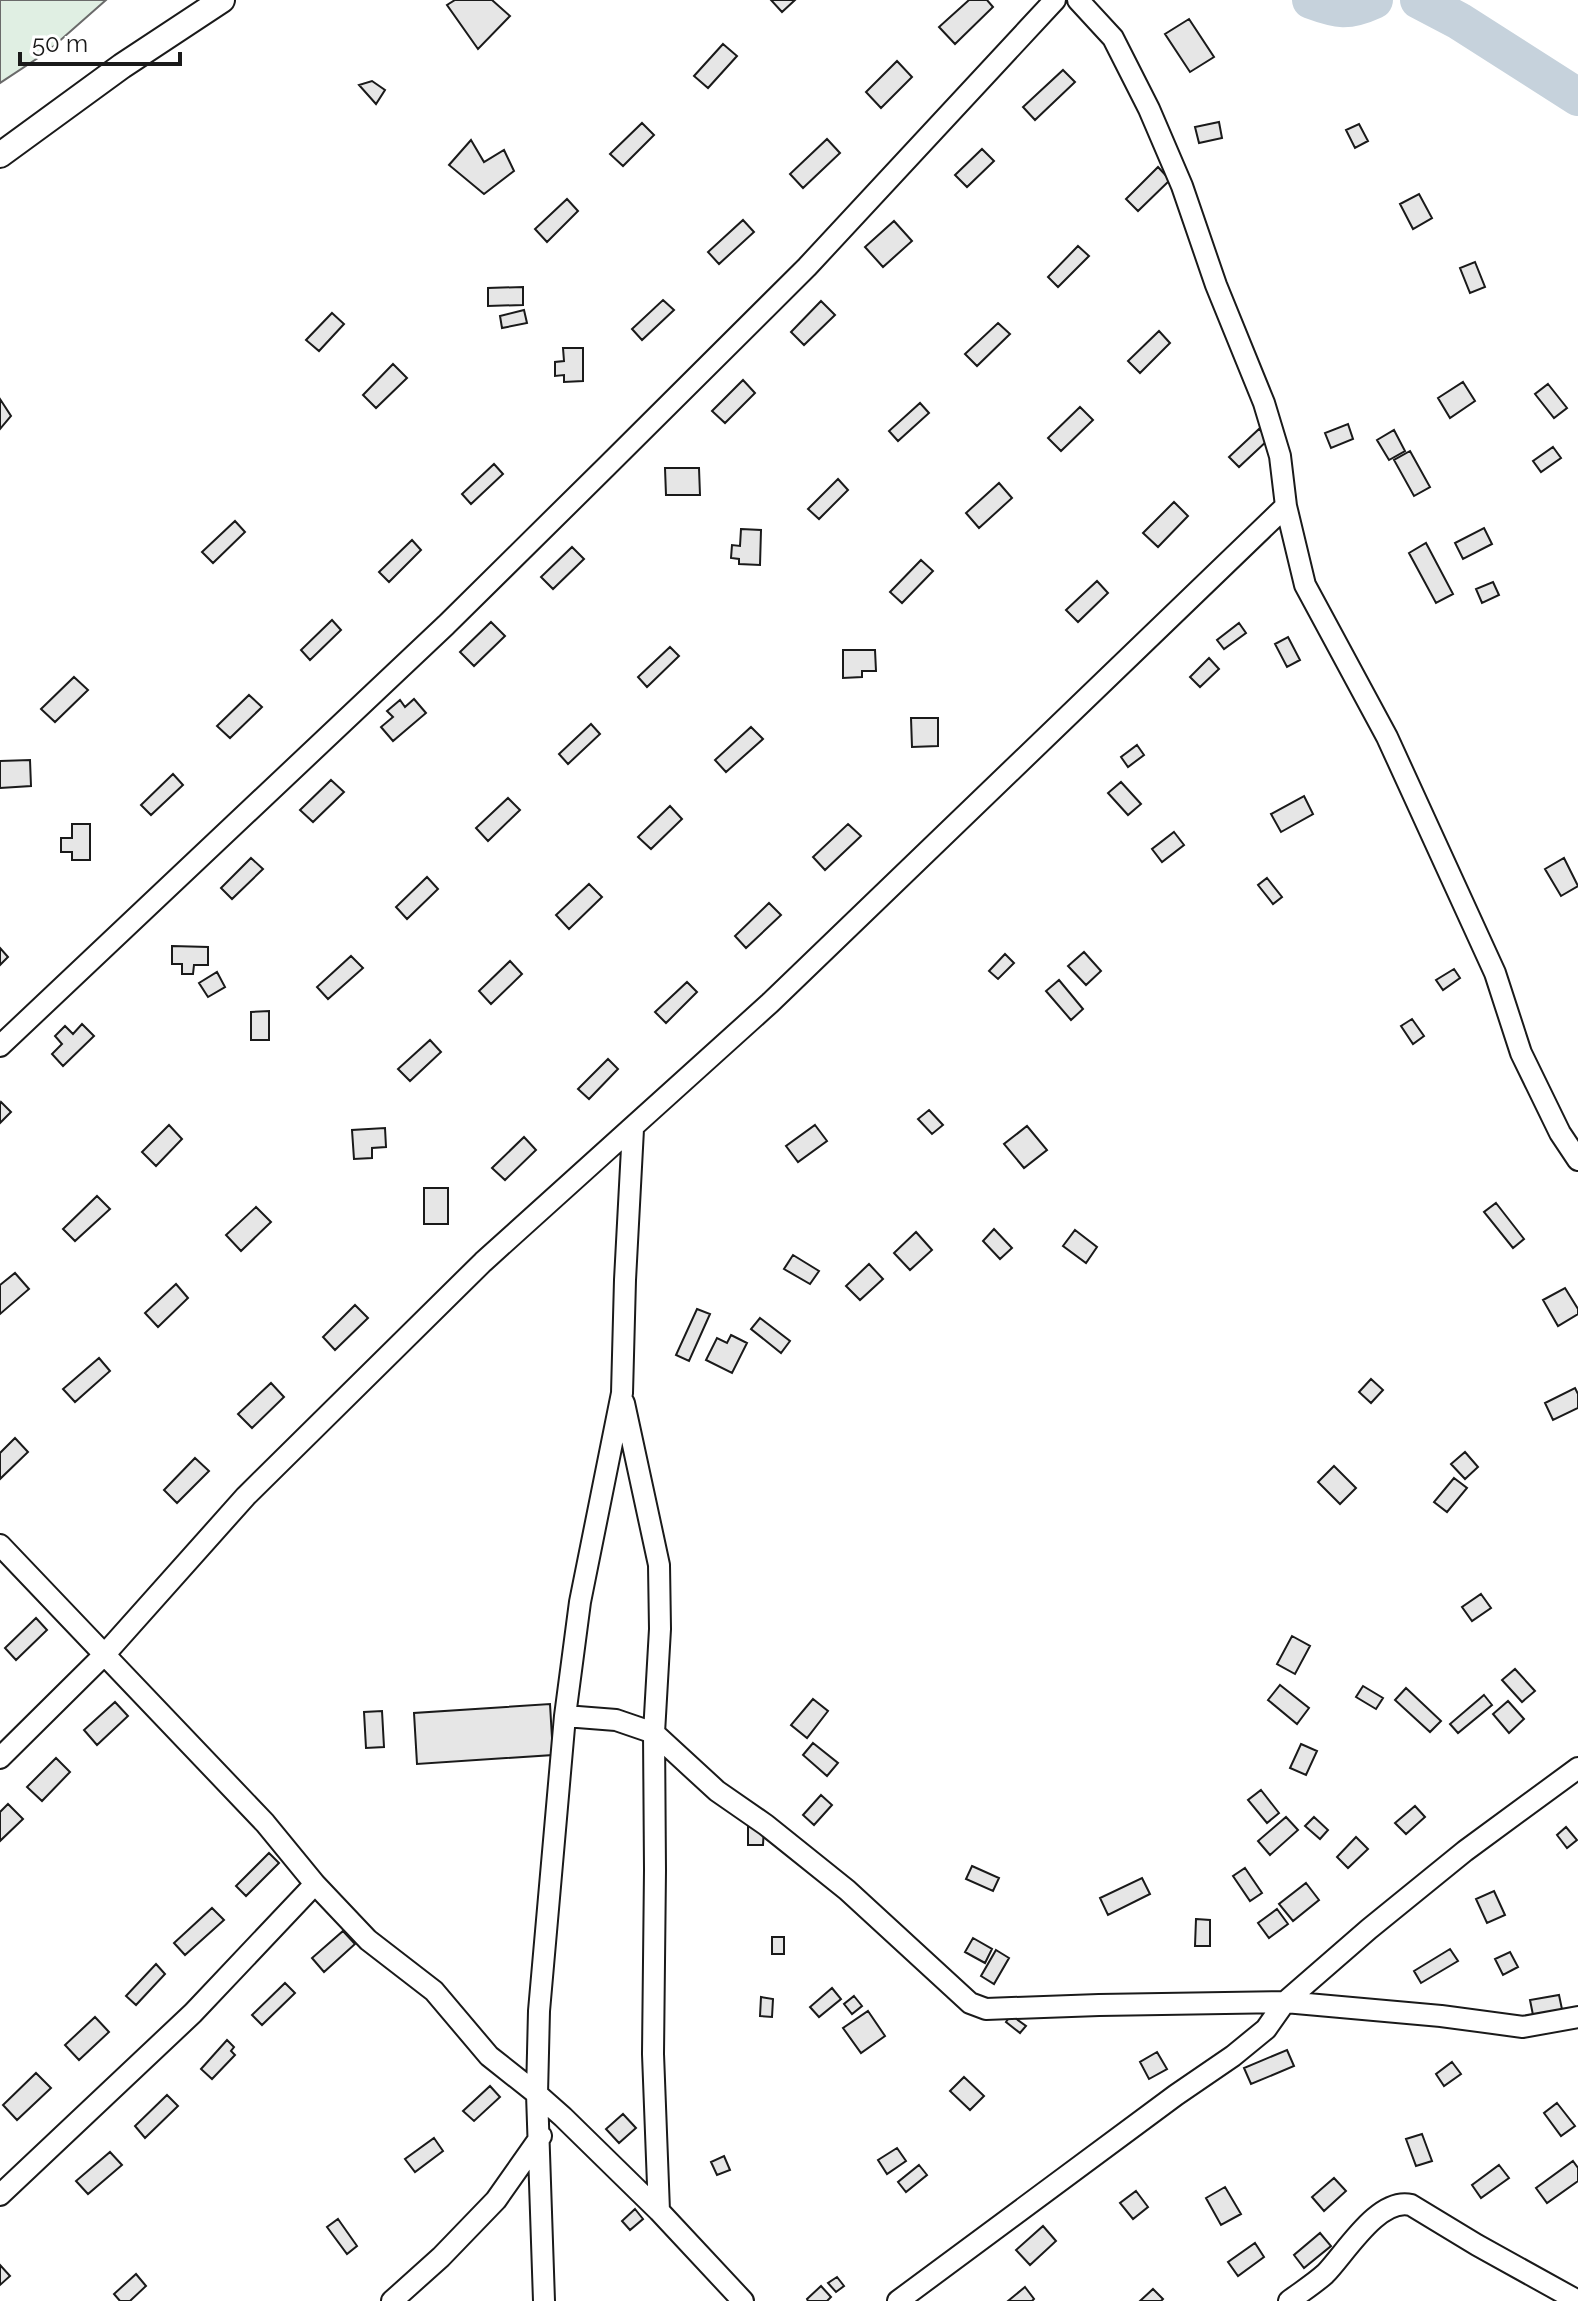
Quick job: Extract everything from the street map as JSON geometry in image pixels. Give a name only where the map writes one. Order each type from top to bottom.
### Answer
[{"type":"street","points":[[0,155],[122,66],[222,0]]},
{"type":"street","points":[[0,1046],[446,625],[696,378],[807,267],[1055,0]]},
{"type":"street","points":[[1078,0],[1113,38],[1149,109],[1182,186],[1216,285],[1264,403],[1280,456],[1286,506],[1305,585],[1387,737],[1495,973],[1521,1053],[1560,1133],[1578,1160]]},
{"type":"street","points":[[0,1758],[105,1654],[257,1485],[483,1262],[782,992],[1286,506]]},
{"type":"street","points":[[544,2301],[537,2094],[539,2011],[565,1716],[580,1602],[622,1393],[633,1129]]},
{"type":"street","points":[[622,1393],[659,1565],[660,1629],[654,1733],[653,2054],[659,2211]]},
{"type":"street","points":[[0,1545],[265,1823],[315,1884],[368,1940],[434,1991],[489,2056],[563,2117],[659,2211],[743,2301]]},
{"type":"street","points":[[565,1716],[616,1720],[654,1733],[717,1791],[766,1825],[847,1890],[970,2003],[986,2009],[1285,2002],[1523,2027],[1578,2017]]},
{"type":"street","points":[[898,2301],[1233,2056],[1266,2029],[1285,2002],[1369,1929],[1465,1851],[1578,1768]]},
{"type":"street","points":[[0,2195],[193,2013],[315,1884]]},
{"type":"street","points":[[392,2301],[441,2257],[496,2200],[538,2138],[563,2117]]},
{"type":"street","points":[[1289,2301],[1324,2275],[1367,2224],[1392,2206],[1404,2203],[1578,2301]]},
{"type":"green space","points":[[0,0],[106,0],[47,52],[0,83]]},
{"type":"building","points":[[455,0],[492,0],[510,16],[478,49],[447,5]]},
{"type":"building","points":[[771,0],[795,0],[782,12]]},
{"type":"building","points":[[969,0],[987,0],[993,7],[955,44],[939,27]]},
{"type":"building","points":[[1189,19],[1214,57],[1190,72],[1165,34]]},
{"type":"building","points":[[723,44],[737,56],[708,88],[694,76]]},
{"type":"building","points":[[897,61],[912,77],[881,108],[866,92]]},
{"type":"building","points":[[1063,70],[1075,82],[1035,120],[1023,107]]},
{"type":"building","points":[[372,81],[385,90],[376,104],[359,85]]},
{"type":"building","points":[[1219,122],[1222,138],[1199,143],[1195,127]]},
{"type":"building","points":[[642,123],[654,135],[623,166],[610,154]]},
{"type":"building","points":[[1359,124],[1368,141],[1355,148],[1346,130]]},
{"type":"building","points":[[827,139],[840,153],[803,188],[790,174]]},
{"type":"building","points":[[471,140],[484,162],[504,150],[514,171],[484,194],[449,165]]},
{"type":"building","points":[[982,149],[994,161],[967,187],[955,175]]},
{"type":"building","points":[[1158,167],[1170,180],[1138,211],[1126,199]]},
{"type":"building","points":[[1419,194],[1432,218],[1413,229],[1400,204]]},
{"type":"building","points":[[567,199],[578,211],[547,242],[535,229]]},
{"type":"building","points":[[743,220],[754,232],[719,264],[708,252]]},
{"type":"building","points":[[894,221],[912,241],[883,267],[865,247]]},
{"type":"building","points":[[1078,246],[1089,256],[1058,287],[1048,277]]},
{"type":"building","points":[[1475,262],[1485,287],[1470,293],[1460,268]]},
{"type":"building","points":[[523,287],[523,305],[488,306],[488,288]]},
{"type":"building","points":[[663,300],[674,310],[642,340],[632,329]]},
{"type":"building","points":[[821,301],[835,315],[804,345],[791,332]]},
{"type":"building","points":[[524,310],[527,323],[502,328],[500,316]]},
{"type":"building","points":[[332,313],[344,324],[319,351],[306,340]]},
{"type":"building","points":[[998,323],[1010,334],[977,366],[965,354]]},
{"type":"building","points":[[1159,331],[1170,343],[1140,373],[1128,361]]},
{"type":"building","points":[[563,348],[583,348],[583,381],[564,382],[564,375],[555,376],[555,362],[564,361]]},
{"type":"building","points":[[393,364],[407,378],[376,408],[363,395]]},
{"type":"building","points":[[743,380],[755,393],[725,423],[712,411]]},
{"type":"building","points":[[1463,382],[1475,401],[1450,418],[1438,398]]},
{"type":"building","points":[[1548,384],[1567,408],[1554,418],[1535,394]]},
{"type":"building","points":[[0,399],[11,416],[0,429]]},
{"type":"building","points":[[920,403],[929,413],[898,441],[889,431]]},
{"type":"building","points":[[1080,407],[1093,420],[1061,451],[1048,438]]},
{"type":"building","points":[[1348,424],[1353,439],[1331,448],[1325,433]]},
{"type":"building","points":[[1259,429],[1269,439],[1239,467],[1229,457]]},
{"type":"building","points":[[1394,430],[1405,451],[1389,460],[1377,440]]},
{"type":"building","points":[[1553,447],[1561,458],[1541,472],[1533,461]]},
{"type":"building","points":[[1410,451],[1430,487],[1414,496],[1394,460]]},
{"type":"building","points":[[494,464],[503,474],[471,504],[462,494]]},
{"type":"building","points":[[665,468],[699,468],[700,495],[666,495]]},
{"type":"building","points":[[838,479],[848,490],[819,519],[808,509]]},
{"type":"building","points":[[999,483],[1012,498],[979,528],[966,513]]},
{"type":"building","points":[[1174,502],[1188,516],[1158,547],[1143,533]]},
{"type":"building","points":[[235,521],[245,532],[213,563],[202,552]]},
{"type":"building","points":[[1484,528],[1492,544],[1463,559],[1455,543]]},
{"type":"building","points":[[741,529],[761,530],[760,565],[739,564],[739,559],[731,558],[732,545],[740,546]]},
{"type":"building","points":[[412,540],[421,550],[389,582],[379,572]]},
{"type":"building","points":[[1426,543],[1453,594],[1436,603],[1409,553]]},
{"type":"building","points":[[572,547],[584,559],[553,589],[541,577]]},
{"type":"building","points":[[921,560],[933,571],[902,603],[890,592]]},
{"type":"building","points":[[1097,581],[1108,593],[1078,622],[1066,610]]},
{"type":"building","points":[[1493,582],[1499,595],[1482,603],[1476,589]]},
{"type":"building","points":[[332,620],[341,630],[310,660],[301,650]]},
{"type":"building","points":[[491,622],[505,636],[474,666],[460,652]]},
{"type":"building","points":[[1239,623],[1246,633],[1224,649],[1217,640]]},
{"type":"building","points":[[1288,637],[1300,660],[1287,667],[1275,644]]},
{"type":"building","points":[[670,647],[679,656],[647,687],[638,677]]},
{"type":"building","points":[[843,650],[875,650],[876,671],[862,671],[862,677],[843,678]]},
{"type":"building","points":[[1209,658],[1219,669],[1200,687],[1190,677]]},
{"type":"building","points":[[74,677],[88,690],[55,722],[41,709]]},
{"type":"building","points":[[249,695],[262,707],[230,738],[217,726]]},
{"type":"building","points":[[414,699],[426,713],[393,741],[381,727],[393,717],[387,711],[400,700],[405,707]]},
{"type":"building","points":[[911,718],[938,718],[938,746],[912,747]]},
{"type":"building","points":[[591,724],[600,734],[568,764],[559,754]]},
{"type":"building","points":[[751,727],[763,739],[726,772],[715,760]]},
{"type":"building","points":[[1137,745],[1144,755],[1128,767],[1121,757]]},
{"type":"building","points":[[30,760],[31,786],[0,788],[0,761]]},
{"type":"building","points":[[173,774],[183,785],[151,815],[141,805]]},
{"type":"building","points":[[331,780],[344,792],[313,822],[300,810]]},
{"type":"building","points":[[1121,782],[1141,804],[1128,815],[1108,793]]},
{"type":"building","points":[[1304,796],[1313,814],[1281,832],[1271,814]]},
{"type":"building","points":[[508,798],[520,810],[488,841],[476,828]]},
{"type":"building","points":[[670,806],[682,819],[651,849],[638,837]]},
{"type":"building","points":[[72,824],[90,824],[90,860],[72,860],[72,852],[61,852],[61,838],[72,838]]},
{"type":"building","points":[[848,824],[861,836],[825,870],[813,857]]},
{"type":"building","points":[[1174,832],[1184,845],[1162,862],[1152,849]]},
{"type":"building","points":[[251,858],[263,869],[232,899],[221,888]]},
{"type":"building","points":[[1564,858],[1578,886],[1561,896],[1545,869]]},
{"type":"building","points":[[427,877],[438,889],[407,919],[396,907]]},
{"type":"building","points":[[1267,878],[1282,897],[1273,904],[1258,885]]},
{"type":"building","points":[[589,884],[602,897],[569,929],[556,915]]},
{"type":"building","points":[[769,903],[781,915],[746,948],[735,936]]},
{"type":"building","points":[[172,946],[208,947],[208,965],[194,965],[193,974],[182,974],[182,964],[172,964]]},
{"type":"building","points":[[0,948],[8,957],[0,965]]},
{"type":"building","points":[[1084,952],[1101,971],[1086,985],[1068,966]]},
{"type":"building","points":[[1005,954],[1014,963],[998,979],[989,971]]},
{"type":"building","points":[[351,956],[363,968],[328,999],[317,987]]},
{"type":"building","points":[[510,961],[522,974],[491,1004],[479,991]]},
{"type":"building","points":[[1454,969],[1460,978],[1443,990],[1436,980]]},
{"type":"building","points":[[217,972],[225,987],[208,997],[199,983]]},
{"type":"building","points":[[1059,980],[1083,1009],[1071,1020],[1046,991]]},
{"type":"building","points":[[687,982],[697,992],[666,1023],[655,1012]]},
{"type":"building","points":[[269,1011],[269,1040],[251,1040],[251,1012]]},
{"type":"building","points":[[1412,1019],[1424,1036],[1413,1044],[1401,1026]]},
{"type":"building","points":[[82,1024],[94,1036],[63,1066],[52,1054],[62,1044],[55,1036],[65,1026],[73,1034]]},
{"type":"building","points":[[430,1040],[441,1052],[410,1081],[398,1069]]},
{"type":"building","points":[[608,1059],[618,1069],[589,1099],[578,1089]]},
{"type":"building","points":[[0,1104],[11,1112],[0,1123]]},
{"type":"building","points":[[929,1110],[943,1125],[932,1134],[918,1119]]},
{"type":"building","points":[[169,1125],[182,1139],[156,1166],[142,1152]]},
{"type":"building","points":[[815,1125],[827,1141],[798,1162],[786,1146]]},
{"type":"building","points":[[1027,1126],[1047,1150],[1024,1168],[1004,1144]]},
{"type":"building","points":[[385,1128],[386,1147],[372,1148],[372,1158],[354,1159],[352,1130]]},
{"type":"building","points":[[524,1137],[536,1150],[505,1180],[492,1168]]},
{"type":"building","points":[[424,1188],[448,1188],[448,1224],[424,1224]]},
{"type":"building","points":[[97,1196],[110,1209],[75,1241],[63,1229]]},
{"type":"building","points":[[1496,1203],[1524,1239],[1513,1248],[1484,1212]]},
{"type":"building","points":[[256,1207],[271,1222],[241,1251],[226,1235]]},
{"type":"building","points":[[994,1229],[1012,1248],[1000,1259],[983,1241]]},
{"type":"building","points":[[1075,1230],[1097,1247],[1086,1263],[1063,1246]]},
{"type":"building","points":[[916,1232],[932,1250],[910,1270],[894,1253]]},
{"type":"building","points":[[793,1255],[819,1271],[810,1284],[784,1269]]},
{"type":"building","points":[[869,1264],[883,1279],[860,1300],[846,1286]]},
{"type":"building","points":[[15,1273],[29,1289],[0,1314],[0,1285]]},
{"type":"building","points":[[176,1284],[188,1298],[158,1327],[145,1313]]},
{"type":"building","points":[[1565,1288],[1578,1314],[1558,1326],[1543,1300]]},
{"type":"building","points":[[355,1305],[368,1318],[335,1350],[323,1337]]},
{"type":"building","points":[[697,1309],[710,1314],[689,1361],[676,1355]]},
{"type":"building","points":[[760,1318],[790,1341],[781,1353],[751,1329]]},
{"type":"building","points":[[731,1335],[747,1343],[732,1373],[706,1360],[717,1338],[727,1343]]},
{"type":"building","points":[[99,1358],[110,1371],[75,1402],[63,1389]]},
{"type":"building","points":[[1371,1379],[1383,1390],[1371,1403],[1359,1392]]},
{"type":"building","points":[[271,1383],[284,1397],[252,1428],[238,1414]]},
{"type":"building","points":[[1575,1388],[1578,1408],[1553,1420],[1545,1403]]},
{"type":"building","points":[[15,1438],[28,1452],[0,1479],[0,1453]]},
{"type":"building","points":[[1465,1452],[1478,1467],[1465,1479],[1451,1464]]},
{"type":"building","points":[[195,1458],[209,1471],[177,1503],[164,1490]]},
{"type":"building","points":[[1334,1466],[1356,1488],[1340,1504],[1318,1482]]},
{"type":"building","points":[[1454,1478],[1467,1488],[1447,1512],[1434,1502]]},
{"type":"building","points":[[1481,1594],[1491,1608],[1472,1621],[1462,1607]]},
{"type":"building","points":[[36,1618],[47,1630],[16,1660],[5,1648]]},
{"type":"building","points":[[1292,1636],[1310,1646],[1295,1674],[1277,1664]]},
{"type":"building","points":[[1515,1669],[1535,1691],[1522,1702],[1502,1680]]},
{"type":"building","points":[[1280,1685],[1309,1708],[1297,1724],[1268,1700]]},
{"type":"building","points":[[1363,1686],[1383,1698],[1376,1709],[1356,1697]]},
{"type":"building","points":[[1406,1688],[1441,1721],[1430,1732],[1395,1700]]},
{"type":"building","points":[[1484,1695],[1492,1705],[1458,1733],[1450,1724]]},
{"type":"building","points":[[813,1699],[828,1711],[807,1738],[791,1725]]},
{"type":"building","points":[[1508,1701],[1524,1719],[1509,1733],[1493,1714]]},
{"type":"building","points":[[115,1702],[128,1716],[97,1745],[84,1730]]},
{"type":"building","points":[[550,1704],[553,1755],[417,1764],[414,1713]]},
{"type":"building","points":[[382,1711],[384,1747],[366,1748],[364,1712]]},
{"type":"building","points":[[813,1743],[838,1763],[827,1776],[803,1755]]},
{"type":"building","points":[[1301,1744],[1317,1751],[1306,1775],[1290,1768]]},
{"type":"building","points":[[56,1758],[70,1772],[42,1801],[27,1787]]},
{"type":"building","points":[[1261,1790],[1279,1813],[1267,1823],[1248,1800]]},
{"type":"building","points":[[821,1795],[832,1805],[814,1825],[803,1815]]},
{"type":"building","points":[[8,1804],[23,1819],[0,1841],[0,1812]]},
{"type":"building","points":[[1415,1806],[1425,1817],[1406,1834],[1395,1823]]},
{"type":"building","points":[[1286,1817],[1298,1830],[1270,1855],[1258,1841]]},
{"type":"building","points":[[1314,1817],[1328,1830],[1320,1839],[1305,1826]]},
{"type":"building","points":[[748,1826],[764,1827],[763,1845],[748,1845]]},
{"type":"building","points":[[1566,1827],[1577,1840],[1567,1848],[1557,1835]]},
{"type":"building","points":[[1356,1837],[1368,1849],[1348,1868],[1337,1857]]},
{"type":"building","points":[[269,1853],[279,1863],[246,1896],[236,1886]]},
{"type":"building","points":[[972,1866],[999,1878],[993,1891],[966,1879]]},
{"type":"building","points":[[1245,1868],[1262,1893],[1250,1901],[1233,1876]]},
{"type":"building","points":[[1142,1878],[1150,1894],[1108,1915],[1100,1898]]},
{"type":"building","points":[[1306,1883],[1319,1900],[1293,1921],[1279,1904]]},
{"type":"building","points":[[1494,1891],[1505,1915],[1487,1923],[1476,1899]]},
{"type":"building","points":[[212,1908],[224,1920],[185,1955],[174,1943]]},
{"type":"building","points":[[1277,1909],[1288,1924],[1269,1938],[1258,1923]]},
{"type":"building","points":[[1196,1919],[1210,1920],[1210,1946],[1195,1946]]},
{"type":"building","points":[[343,1931],[355,1944],[324,1972],[312,1958]]},
{"type":"building","points":[[772,1937],[784,1937],[784,1954],[772,1954]]},
{"type":"building","points":[[973,1938],[992,1949],[985,1963],[965,1952]]},
{"type":"building","points":[[1450,1949],[1458,1961],[1421,1983],[1414,1971]]},
{"type":"building","points":[[996,1950],[1009,1958],[994,1984],[981,1976]]},
{"type":"building","points":[[1510,1952],[1518,1967],[1503,1975],[1495,1959]]},
{"type":"building","points":[[156,1964],[165,1974],[136,2005],[126,1996]]},
{"type":"building","points":[[285,1983],[295,1993],[262,2025],[252,2015]]},
{"type":"building","points":[[832,1988],[841,1999],[819,2017],[810,2007]]},
{"type":"building","points":[[1559,1995],[1563,2014],[1534,2020],[1530,2000]]},
{"type":"building","points":[[854,1996],[862,2006],[852,2014],[844,2004]]},
{"type":"building","points":[[761,1997],[773,1999],[772,2017],[760,2016]]},
{"type":"building","points":[[868,2011],[885,2036],[861,2053],[843,2028]]},
{"type":"building","points":[[1011,2015],[1026,2026],[1020,2033],[1006,2022]]},
{"type":"building","points":[[95,2017],[109,2032],[79,2060],[65,2045]]},
{"type":"building","points":[[227,2040],[234,2047],[231,2051],[235,2055],[212,2079],[201,2069]]},
{"type":"building","points":[[1287,2050],[1294,2066],[1251,2084],[1244,2068]]},
{"type":"building","points":[[1157,2052],[1167,2069],[1149,2079],[1140,2062]]},
{"type":"building","points":[[1452,2062],[1461,2074],[1444,2086],[1436,2074]]},
{"type":"building","points":[[36,2073],[51,2088],[17,2120],[3,2105]]},
{"type":"building","points":[[964,2077],[984,2096],[970,2110],[950,2091]]},
{"type":"building","points":[[490,2086],[500,2097],[474,2121],[463,2111]]},
{"type":"building","points":[[167,2095],[178,2106],[145,2138],[135,2126]]},
{"type":"building","points":[[1557,2103],[1575,2126],[1561,2136],[1544,2113]]},
{"type":"building","points":[[623,2114],[636,2128],[619,2143],[606,2129]]},
{"type":"building","points":[[1422,2134],[1432,2161],[1416,2166],[1406,2139]]},
{"type":"building","points":[[434,2138],[443,2151],[415,2172],[405,2159]]},
{"type":"building","points":[[897,2148],[906,2161],[887,2174],[878,2160]]},
{"type":"building","points":[[110,2152],[122,2165],[88,2194],[76,2181]]},
{"type":"building","points":[[724,2156],[730,2170],[717,2175],[711,2162]]},
{"type":"building","points":[[1573,2161],[1578,2168],[1578,2181],[1547,2203],[1536,2188]]},
{"type":"building","points":[[919,2165],[927,2175],[906,2192],[898,2182]]},
{"type":"building","points":[[1499,2165],[1509,2178],[1481,2198],[1472,2185]]},
{"type":"building","points":[[1334,2178],[1346,2191],[1324,2211],[1312,2197]]},
{"type":"building","points":[[1225,2187],[1241,2214],[1221,2225],[1206,2198]]},
{"type":"building","points":[[1136,2191],[1148,2207],[1133,2219],[1120,2203]]},
{"type":"building","points":[[635,2209],[643,2219],[630,2230],[622,2221]]},
{"type":"building","points":[[338,2219],[357,2246],[347,2254],[327,2227]]},
{"type":"building","points":[[1043,2226],[1056,2241],[1030,2265],[1016,2250]]},
{"type":"building","points":[[1320,2233],[1331,2246],[1304,2268],[1294,2255]]},
{"type":"building","points":[[1255,2243],[1264,2257],[1238,2276],[1228,2262]]},
{"type":"building","points":[[0,2265],[10,2276],[0,2285]]},
{"type":"building","points":[[136,2274],[146,2286],[130,2301],[120,2301],[114,2294]]},
{"type":"building","points":[[837,2277],[844,2286],[836,2292],[828,2283]]},
{"type":"building","points":[[821,2286],[831,2297],[827,2301],[808,2301],[807,2299]]},
{"type":"building","points":[[1025,2287],[1034,2299],[1032,2301],[1008,2301]]},
{"type":"building","points":[[1153,2289],[1163,2299],[1161,2301],[1140,2301]]},
{"type":"waterway","points":[[1311,0],[1343,8],[1374,0]]},
{"type":"waterway","points":[[1419,0],[1459,21],[1578,97]]}]
